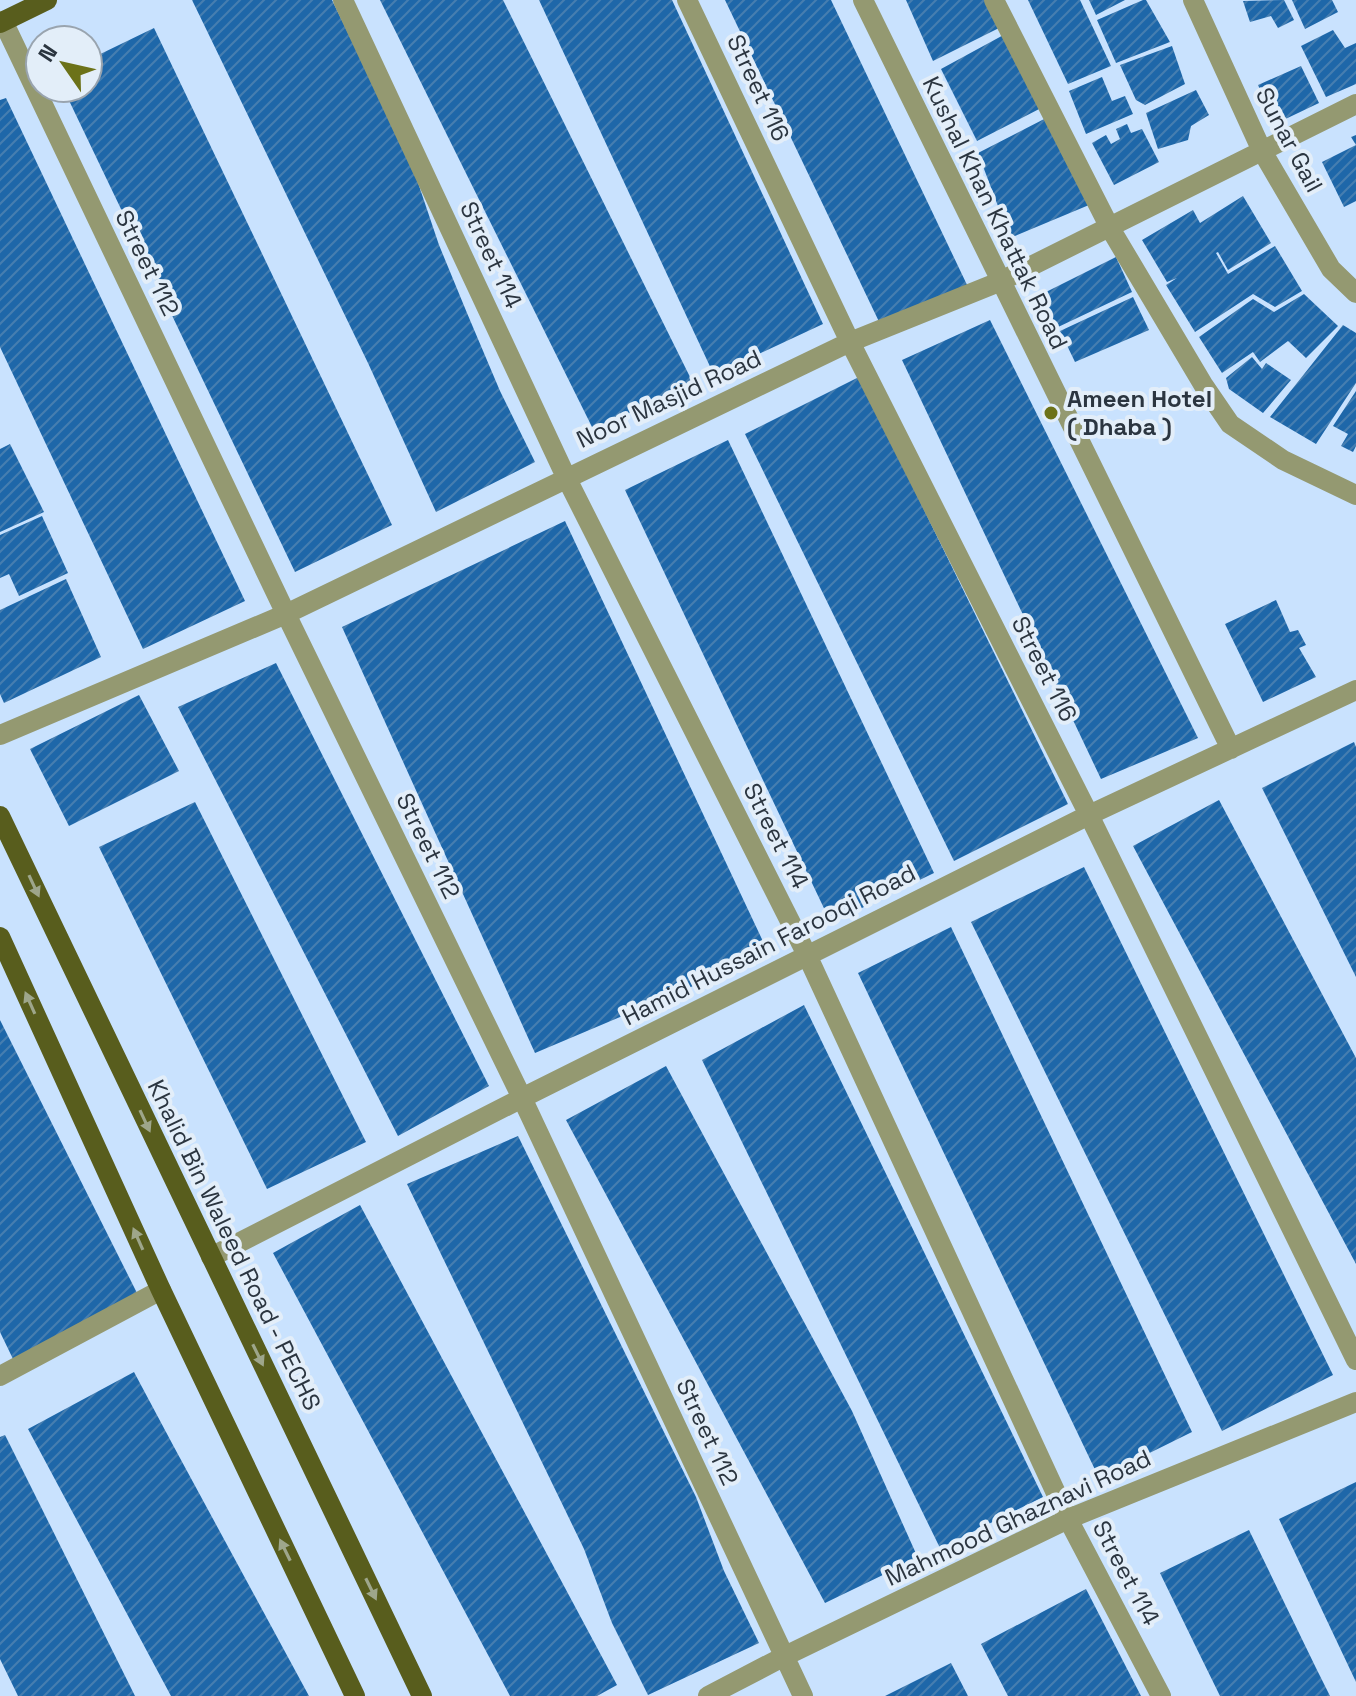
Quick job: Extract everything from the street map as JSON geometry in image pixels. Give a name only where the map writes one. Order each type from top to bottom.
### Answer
[{"type":"main road","points":[[1,22],[47,0]]},
{"type":"main road","name":"Khalid Bin Waleed Road - PECHS","points":[[0,816],[422,1696]]},
{"type":"main road","points":[[0,937],[161,1290],[355,1696]]},
{"type":"street","name":"Street 114","points":[[343,0],[566,477],[807,955],[1068,1519],[1161,1696]]},
{"type":"street","name":"Street 116","points":[[687,0],[850,342],[1089,815],[1356,1360]]},
{"type":"street","name":"Kushal Khan Khattak Road","points":[[863,0],[1231,749]]},
{"type":"street","points":[[994,0],[1110,228],[1230,424],[1283,460],[1356,495]]},
{"type":"street","name":"Sunar Gail","points":[[1193,0],[1262,151],[1331,269],[1356,293]]},
{"type":"street","name":"Street 112","points":[[1,22],[522,1098],[803,1696]]},
{"type":"street","name":"Noor Masjid Road","points":[[0,735],[286,614],[850,342],[999,282],[1356,104]]},
{"type":"street","name":"Hamid Hussain Farooqi Road","points":[[211,1257],[1089,815],[1356,690]]},
{"type":"street","points":[[0,1376],[161,1290]]},
{"type":"street","name":"Mahmood Ghaznavi Road","points":[[708,1696],[1068,1519],[1356,1402]]},
{"type":"building","points":[[192,0],[332,0],[411,162],[439,245],[467,313],[535,462],[436,512],[368,363]]},
{"type":"building","points":[[380,0],[503,0],[692,381],[594,431]]},
{"type":"building","points":[[539,0],[672,0],[823,324],[714,375]]},
{"type":"building","points":[[725,0],[831,0],[969,289],[883,330]]},
{"type":"building","points":[[906,0],[991,0],[1003,26],[933,61]]},
{"type":"building","points":[[1028,0],[1080,0],[1111,66],[1068,84]]},
{"type":"building","points":[[1089,0],[1125,0],[1096,15]]},
{"type":"building","points":[[1146,0],[1170,42],[1116,63],[1097,20]]},
{"type":"building","points":[[1284,0],[1294,20],[1278,28],[1271,16],[1250,22],[1243,1]]},
{"type":"building","points":[[1292,0],[1332,0],[1338,12],[1305,29]]},
{"type":"building","points":[[154,28],[392,525],[295,572],[71,104],[104,104],[104,52]]},
{"type":"building","points":[[1333,30],[1345,48],[1356,43],[1356,84],[1326,97],[1301,46]]},
{"type":"building","points":[[1009,32],[1043,107],[977,141],[941,69]]},
{"type":"building","points":[[1172,46],[1185,84],[1145,105],[1136,100],[1120,65]]},
{"type":"building","points":[[1301,66],[1319,103],[1275,124],[1258,85]]},
{"type":"building","points":[[1102,77],[1112,101],[1125,96],[1133,114],[1086,134],[1069,91]]},
{"type":"building","points":[[1196,90],[1209,115],[1191,126],[1188,140],[1158,149],[1146,113]]},
{"type":"building","points":[[6,98],[245,601],[143,649],[0,347],[0,100]]},
{"type":"building","points":[[1050,116],[1089,205],[1010,238],[978,153]]},
{"type":"building","points":[[1127,124],[1131,133],[1142,129],[1159,162],[1114,185],[1092,143],[1106,135],[1111,144],[1120,139],[1116,129]]},
{"type":"building","points":[[1356,145],[1356,201],[1344,207],[1322,162]]},
{"type":"building","points":[[1243,196],[1271,243],[1228,270],[1216,253],[1228,274],[1275,246],[1302,291],[1275,307],[1253,294],[1195,332],[1166,285],[1177,278],[1167,282],[1142,240],[1193,210],[1200,223]]},
{"type":"building","points":[[1116,257],[1132,292],[1056,328],[1040,295]]},
{"type":"building","points":[[1304,294],[1338,326],[1306,358],[1288,341],[1260,362],[1253,352],[1222,373],[1199,337],[1253,299],[1274,312]]},
{"type":"building","points":[[1133,297],[1149,330],[1075,362],[1060,331]]},
{"type":"building","points":[[990,320],[1198,738],[1101,779],[902,360]]},
{"type":"building","points":[[1343,325],[1356,333],[1356,383],[1316,444],[1270,417]]},
{"type":"building","points":[[1252,357],[1262,369],[1266,363],[1291,380],[1263,413],[1229,389],[1226,378]]},
{"type":"building","points":[[859,377],[1068,804],[954,861],[745,434]]},
{"type":"building","points":[[1356,391],[1356,446],[1353,452],[1341,446],[1348,434],[1333,426]]},
{"type":"building","points":[[728,440],[934,873],[831,923],[625,490]]},
{"type":"building","points":[[10,444],[44,512],[0,532],[0,449]]},
{"type":"building","points":[[42,516],[68,573],[19,596],[9,574],[0,578],[0,535]]},
{"type":"building","points":[[565,521],[769,954],[535,1053],[342,627]]},
{"type":"building","points":[[66,579],[101,657],[4,703],[0,694],[0,610]]},
{"type":"building","points":[[1276,600],[1290,632],[1298,630],[1306,645],[1299,648],[1316,677],[1263,702],[1225,624]]},
{"type":"building","points":[[276,663],[489,1086],[398,1136],[178,707]]},
{"type":"building","points":[[139,695],[179,771],[69,826],[30,749]]},
{"type":"building","points":[[1354,742],[1356,747],[1356,977],[1262,788]]},
{"type":"building","points":[[1219,800],[1356,1058],[1356,1264],[1133,846]]},
{"type":"building","points":[[195,802],[366,1142],[267,1189],[99,847]]},
{"type":"building","points":[[1084,867],[1333,1375],[1222,1431],[971,922]]},
{"type":"building","points":[[951,927],[1192,1432],[1099,1478],[858,973]]},
{"type":"building","points":[[804,1005],[1043,1497],[940,1548],[702,1060]]},
{"type":"building","points":[[0,1020],[137,1293],[13,1359],[0,1332]]},
{"type":"building","points":[[666,1066],[852,1411],[918,1558],[825,1603],[566,1120]]},
{"type":"building","points":[[518,1136],[696,1497],[724,1571],[759,1643],[648,1695],[612,1623],[584,1549],[407,1184]]},
{"type":"building","points":[[360,1205],[617,1685],[597,1696],[510,1696],[273,1253]]},
{"type":"building","points":[[134,1372],[309,1696],[171,1696],[28,1429]]},
{"type":"building","points":[[5,1435],[135,1696],[18,1696],[0,1659],[0,1437]]},
{"type":"building","points":[[1356,1482],[1356,1682],[1279,1519]]},
{"type":"building","points":[[1249,1530],[1330,1696],[1220,1696],[1194,1643],[1160,1573]]},
{"type":"building","points":[[1086,1589],[1141,1696],[1008,1696],[981,1644]]},
{"type":"building","points":[[951,1663],[968,1696],[885,1696]]},
{"type":"place","name":"Ameen Hotel ( Dhaba )","points":[[1051,413]]}]
